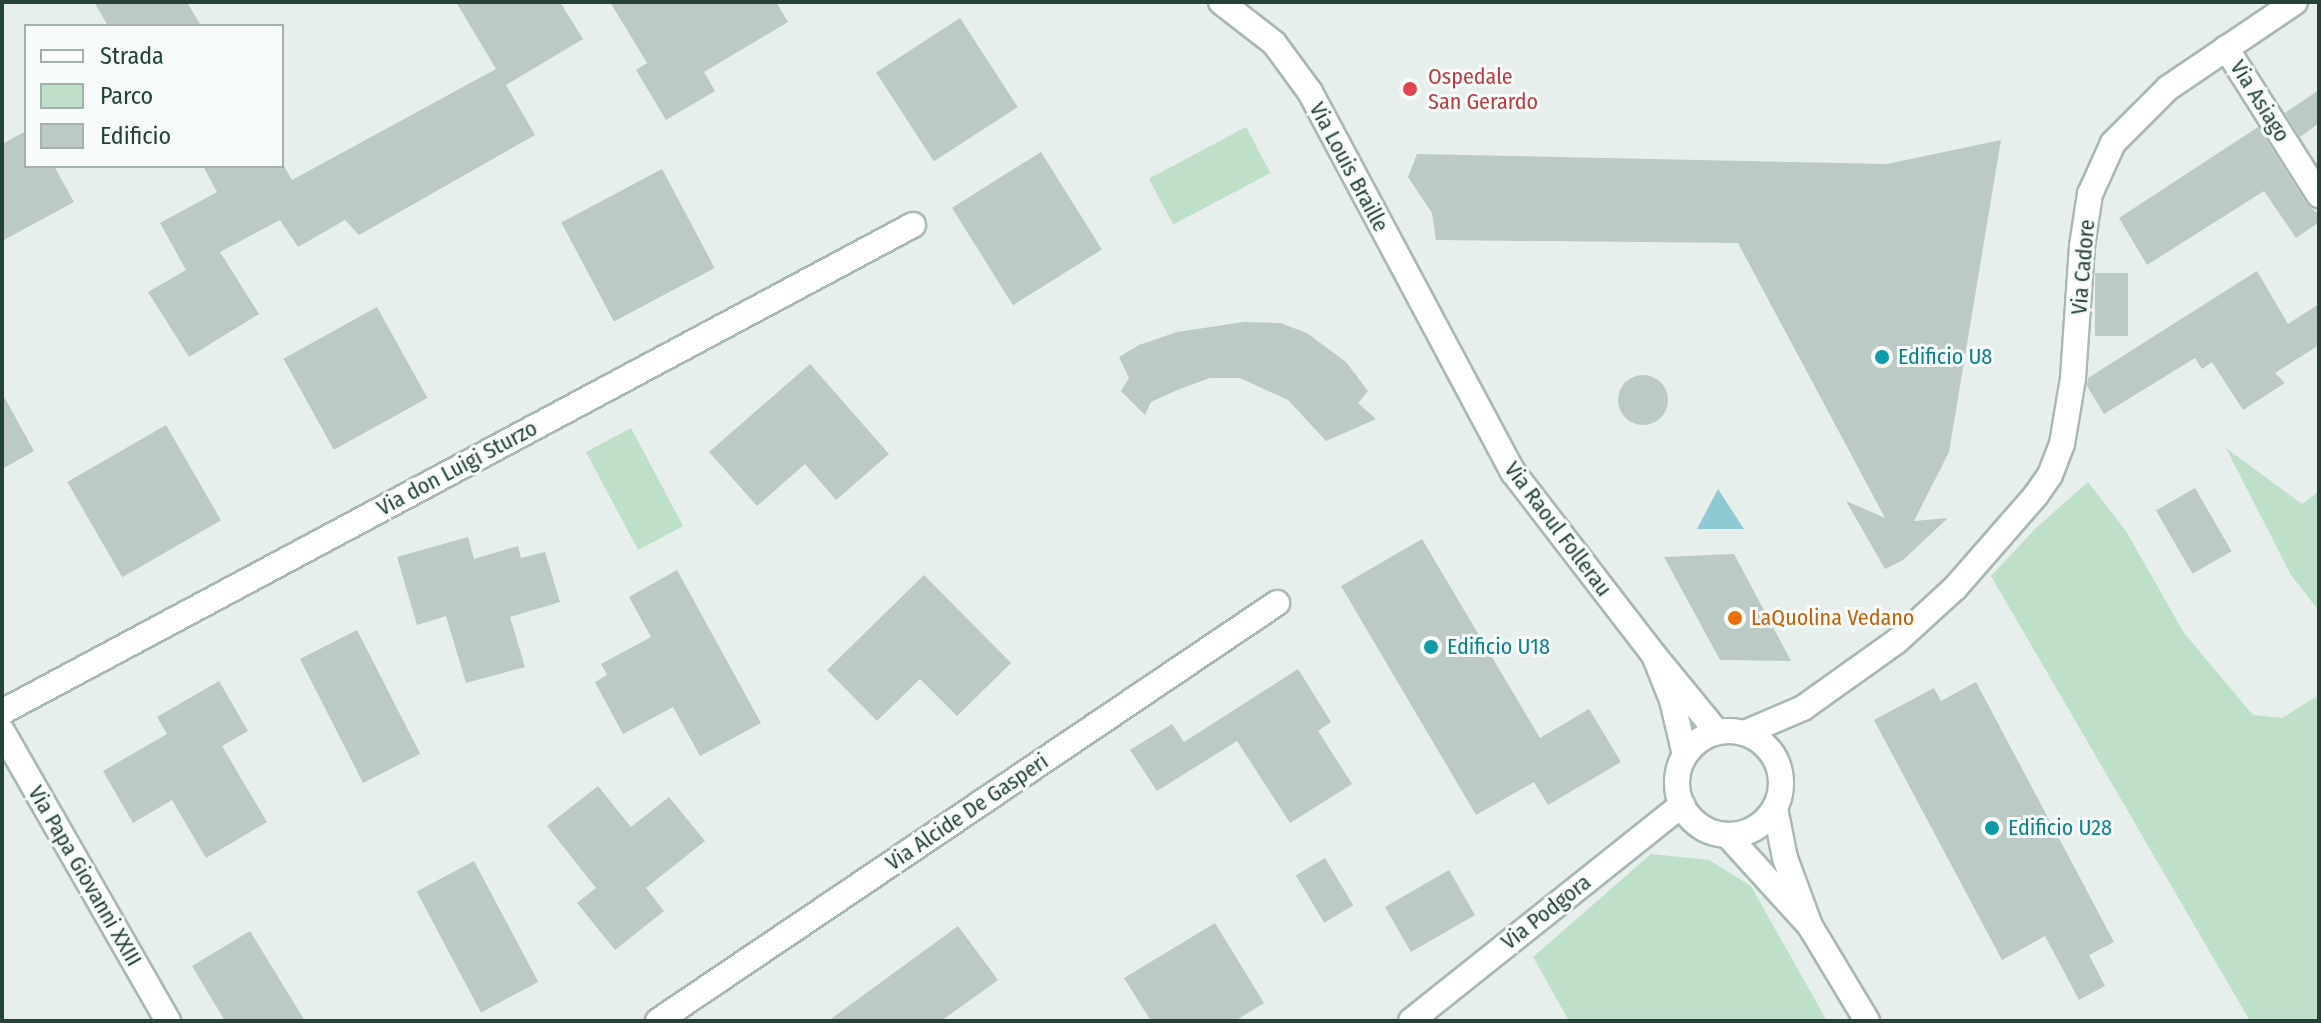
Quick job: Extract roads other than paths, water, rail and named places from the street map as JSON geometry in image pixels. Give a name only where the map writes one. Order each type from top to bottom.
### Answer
[{"type":"street","name":"Via Louis Braille","points":[[1221,2],[1274,43],[1310,92],[1449,354]]},
{"type":"street","name":"Via Cadore","points":[[1747,732],[1803,708],[1897,641],[1955,588],[2036,495],[2050,475],[2062,444],[2073,378],[2082,246],[2090,194],[2113,143],[2168,88],[2295,2]]},
{"type":"street","name":"Via Asiago","points":[[2226,48],[2319,195]]},
{"type":"street","name":"Via don Luigi Sturzo","points":[[2,712],[913,225]]},
{"type":"street","name":"Via Raoul Follerau","points":[[1449,354],[1520,483],[1717,732]]},
{"type":"street","name":"Via Alcide De Gasperi","points":[[658,1021],[1277,603]]},
{"type":"street","name":"Via Raoul Follerau","points":[[1654,655],[1672,700],[1685,755]]},
{"type":"street","name":"Via Papa Giovanni XXIII","points":[[2,731],[168,1021]]},
{"type":"street","points":[[1810,926],[1729,837],[1709,831],[1682,805],[1678,768],[1685,755],[1717,732],[1747,732],[1763,741],[1776,759],[1781,778],[1775,808],[1785,858],[1810,926],[1867,1021]]},
{"type":"street","name":"Via Podgora","points":[[1411,1021],[1682,805]]},
{"type":"street","points":[[1729,837],[1748,831],[1767,819],[1775,808]]},
{"type":"water","points":[[1718,489],[1744,529],[1697,529]]},
{"type":"place","name":"Ospedale San Gerardo","points":[[1410,89]]},
{"type":"place","name":"Edificio U8","points":[[1882,357]]},
{"type":"place","name":"LaQuolina Vedano","points":[[1735,618]]},
{"type":"place","name":"Edificio U18","points":[[1431,647]]},
{"type":"place","name":"Edificio U28","points":[[1992,828]]}]
